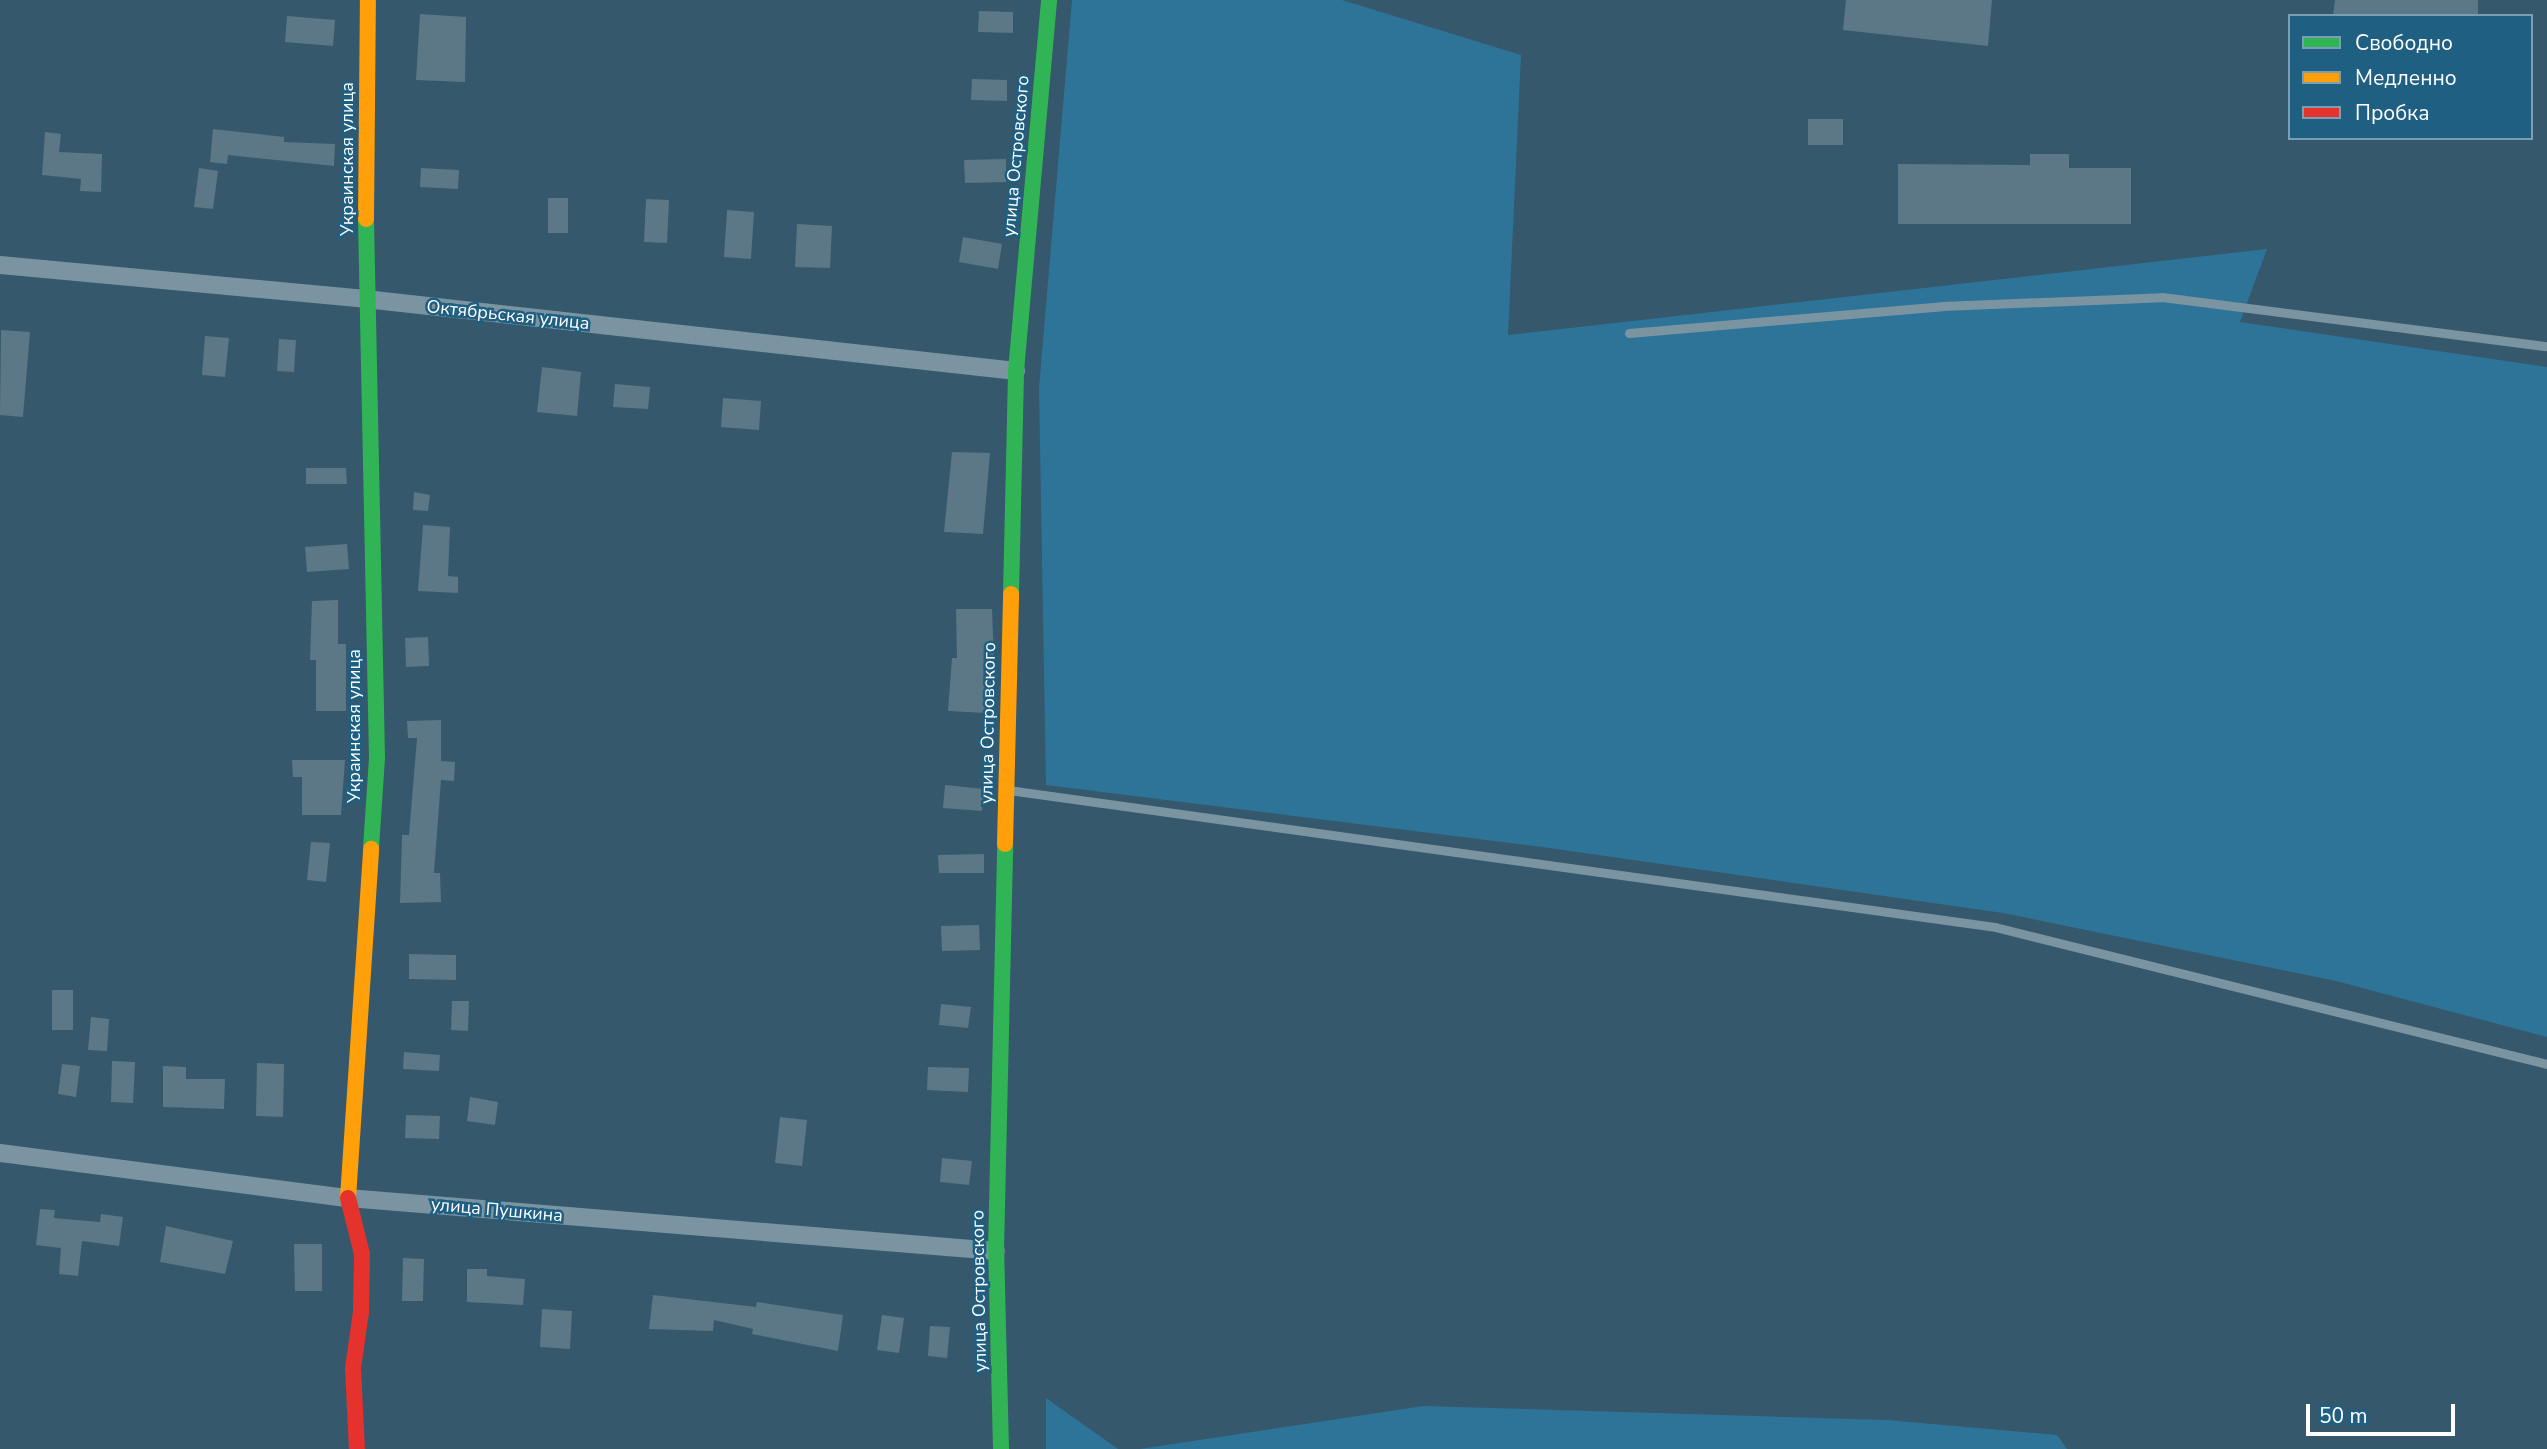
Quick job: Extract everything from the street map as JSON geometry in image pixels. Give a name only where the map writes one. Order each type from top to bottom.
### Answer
[{"type":"street","name":"Украинская улица","points":[[357,1449],[353,1368],[361,1312],[362,1254],[348,1198],[377,758],[365,299],[368,0]]},
{"type":"street","name":"улица Островского","points":[[1001,1449],[996,1251],[1016,371],[1049,0]]},
{"type":"street","name":"Октябрьская улица","points":[[0,265],[365,299],[1016,371]]},
{"type":"street","name":"улица Пушкина","points":[[0,1153],[348,1198],[996,1251]]},
{"type":"lane","points":[[1629,333],[1942,306],[2162,298],[2547,346]]},
{"type":"lane","points":[[1006,790],[1995,927],[2547,1063]]},
{"type":"shaded area","points":[[1072,0],[1342,0],[1521,55],[1508,335],[2267,249],[2240,322],[2547,367],[2547,1037],[2336,981],[2003,913],[1542,847],[1046,785],[1039,388]]},
{"type":"shaded area","points":[[1046,1398],[1118,1449],[1046,1449]]},
{"type":"shaded area","points":[[1423,1406],[1887,1420],[2057,1435],[2067,1449],[1140,1449]]},
{"type":"building","points":[[1846,0],[1992,0],[1988,46],[1843,30]]},
{"type":"building","points":[[2335,0],[2478,0],[2478,14],[2333,14]]},
{"type":"building","points":[[979,11],[1013,12],[1013,33],[978,32]]},
{"type":"building","points":[[420,14],[466,17],[465,82],[416,80]]},
{"type":"building","points":[[287,16],[335,20],[333,46],[285,42]]},
{"type":"building","points":[[972,79],[1007,80],[1007,101],[971,100]]},
{"type":"building","points":[[1808,119],[1843,119],[1843,145],[1808,145]]},
{"type":"building","points":[[213,129],[284,137],[284,142],[335,144],[334,166],[228,155],[227,164],[210,162]]},
{"type":"building","points":[[45,132],[61,134],[59,152],[102,154],[101,192],[80,191],[81,179],[42,175]]},
{"type":"building","points":[[2030,154],[2069,154],[2069,168],[2131,168],[2131,224],[1898,224],[1898,164],[2030,165]]},
{"type":"building","points":[[1006,159],[1006,182],[965,183],[964,160]]},
{"type":"building","points":[[199,168],[218,171],[213,209],[194,207]]},
{"type":"building","points":[[421,168],[459,170],[458,189],[420,187]]},
{"type":"building","points":[[548,198],[568,198],[568,233],[548,233]]},
{"type":"building","points":[[646,199],[669,200],[667,243],[644,242]]},
{"type":"building","points":[[727,210],[754,212],[751,259],[724,257]]},
{"type":"building","points":[[797,224],[832,226],[830,268],[795,267]]},
{"type":"building","points":[[963,237],[1002,244],[998,269],[959,262]]},
{"type":"building","points":[[1,330],[30,332],[23,417],[0,415]]},
{"type":"building","points":[[205,336],[229,338],[225,377],[202,375]]},
{"type":"building","points":[[279,339],[296,340],[294,372],[277,371]]},
{"type":"building","points":[[542,367],[581,372],[577,416],[537,412]]},
{"type":"building","points":[[615,384],[650,387],[648,409],[613,407]]},
{"type":"building","points":[[723,398],[761,401],[759,430],[721,427]]},
{"type":"building","points":[[952,452],[990,453],[983,534],[944,532]]},
{"type":"building","points":[[306,468],[346,468],[347,484],[306,484]]},
{"type":"building","points":[[414,492],[430,495],[428,511],[413,510]]},
{"type":"building","points":[[423,525],[450,527],[448,576],[458,577],[458,593],[418,591]]},
{"type":"building","points":[[347,544],[349,569],[307,572],[305,547]]},
{"type":"building","points":[[338,600],[338,644],[346,644],[346,711],[316,711],[316,660],[310,660],[312,601]]},
{"type":"building","points":[[956,609],[992,609],[994,661],[986,713],[948,711],[952,658],[957,658]]},
{"type":"building","points":[[428,637],[429,666],[406,667],[405,638]]},
{"type":"building","points":[[441,720],[441,761],[455,762],[454,781],[441,780],[434,873],[440,873],[441,902],[400,903],[402,835],[409,835],[417,738],[408,738],[407,721]]},
{"type":"building","points":[[292,760],[345,760],[341,815],[302,815],[302,777],[293,777]]},
{"type":"building","points":[[945,785],[984,789],[982,811],[943,808]]},
{"type":"building","points":[[311,842],[330,843],[326,882],[307,880]]},
{"type":"building","points":[[984,854],[984,873],[939,873],[938,855]]},
{"type":"building","points":[[979,925],[980,950],[942,951],[941,926]]},
{"type":"building","points":[[409,954],[456,955],[456,980],[409,979]]},
{"type":"building","points":[[52,990],[73,990],[73,1030],[52,1030]]},
{"type":"building","points":[[452,1001],[469,1001],[468,1031],[451,1030]]},
{"type":"building","points":[[941,1004],[971,1007],[968,1028],[939,1025]]},
{"type":"building","points":[[91,1017],[109,1019],[107,1051],[88,1050]]},
{"type":"building","points":[[404,1052],[440,1055],[439,1071],[403,1069]]},
{"type":"building","points":[[112,1061],[135,1062],[133,1103],[111,1102]]},
{"type":"building","points":[[257,1063],[284,1064],[283,1117],[256,1116]]},
{"type":"building","points":[[62,1064],[80,1066],[76,1097],[58,1094]]},
{"type":"building","points":[[163,1066],[186,1067],[186,1079],[225,1079],[224,1109],[163,1107]]},
{"type":"building","points":[[928,1067],[969,1068],[968,1092],[927,1090]]},
{"type":"building","points":[[470,1097],[498,1102],[495,1125],[467,1121]]},
{"type":"building","points":[[406,1115],[440,1116],[439,1139],[405,1138]]},
{"type":"building","points":[[780,1117],[807,1120],[802,1166],[775,1163]]},
{"type":"building","points":[[942,1158],[972,1161],[969,1185],[940,1182]]},
{"type":"building","points":[[40,1209],[55,1210],[54,1218],[100,1222],[101,1214],[123,1217],[119,1246],[82,1241],[78,1276],[59,1274],[61,1248],[36,1245]]},
{"type":"building","points":[[166,1226],[233,1241],[225,1274],[160,1262]]},
{"type":"building","points":[[294,1244],[322,1244],[322,1291],[295,1291]]},
{"type":"building","points":[[403,1258],[424,1259],[423,1301],[402,1301]]},
{"type":"building","points":[[467,1269],[487,1269],[487,1276],[525,1279],[523,1305],[467,1302]]},
{"type":"building","points":[[653,1295],[756,1307],[757,1302],[843,1315],[838,1351],[752,1334],[753,1329],[714,1320],[713,1331],[649,1329]]},
{"type":"building","points":[[542,1309],[572,1311],[570,1349],[540,1347]]},
{"type":"building","points":[[882,1315],[904,1318],[899,1353],[877,1350]]},
{"type":"building","points":[[930,1326],[950,1327],[947,1358],[928,1356]]},
{"type":"traffic: fast","points":[[1011,594],[1016,371],[1049,0]]},
{"type":"traffic: fast","points":[[366,219],[377,758],[371,849]]},
{"type":"traffic: fast","points":[[1001,1449],[996,1251],[1005,844]]},
{"type":"traffic: slow","points":[[366,219],[368,0]]},
{"type":"traffic: slow","points":[[1005,844],[1011,594]]},
{"type":"traffic: slow","points":[[348,1198],[371,849]]},
{"type":"traffic: jam","points":[[348,1198],[362,1254],[361,1312],[353,1368],[357,1449]]}]
